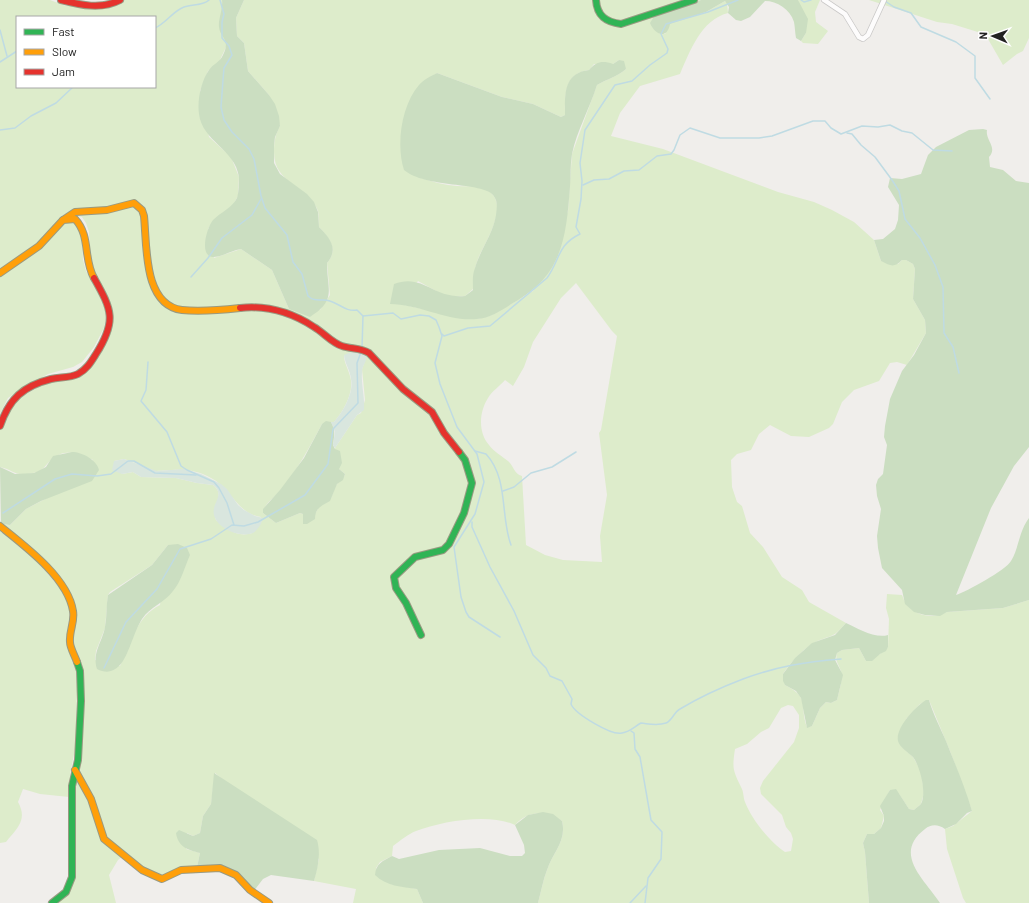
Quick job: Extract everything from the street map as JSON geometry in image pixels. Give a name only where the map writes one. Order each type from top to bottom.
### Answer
[{"type":"street","points":[[61,0],[104,7],[120,0]]},
{"type":"street","points":[[596,0],[596,8],[601,16],[610,22],[621,24],[694,0]]},
{"type":"street","points":[[824,0],[845,14],[859,37],[863,39],[868,35],[884,0]]},
{"type":"street","points":[[0,273],[39,246],[72,212],[111,210],[126,204],[134,203],[142,210],[144,216],[150,277],[158,296],[162,301],[181,310],[229,310],[258,306],[280,311],[313,326],[341,346],[369,352],[403,390],[432,412],[444,433],[465,460],[472,483],[464,513],[449,544],[443,550],[416,558],[401,569],[394,577],[396,588],[405,602],[414,625],[421,635]]},
{"type":"street","points":[[0,426],[8,406],[13,399],[51,379],[74,376],[82,372],[102,346],[111,324],[110,307],[104,293],[91,272],[85,230],[75,219],[63,220]]},
{"type":"street","points":[[0,526],[45,564],[64,590],[71,604],[74,617],[70,642],[80,671],[81,681],[79,749],[72,786],[72,877],[66,892],[52,903]]},
{"type":"street","points":[[75,770],[91,799],[104,839],[142,870],[152,876],[162,879],[181,870],[220,868],[236,875],[250,890],[269,903]]},
{"type":"green space","points":[[0,0],[50,0],[66,6],[92,6],[109,4],[114,0],[222,0],[223,9],[219,24],[226,40],[226,47],[219,62],[208,71],[200,91],[209,137],[231,157],[239,177],[238,196],[233,205],[213,221],[208,229],[214,258],[241,249],[272,270],[289,309],[320,310],[330,295],[327,263],[331,258],[332,248],[326,235],[319,227],[318,211],[313,202],[307,195],[285,178],[275,163],[275,142],[280,126],[269,95],[248,71],[244,43],[237,36],[236,18],[244,0],[701,0],[681,7],[659,34],[665,34],[669,24],[706,12],[725,1],[727,3],[728,13],[711,22],[704,29],[692,46],[680,74],[640,86],[620,113],[611,136],[663,149],[778,192],[814,202],[854,222],[874,240],[881,261],[898,264],[902,260],[906,260],[913,264],[915,269],[913,299],[925,320],[926,333],[907,365],[897,362],[890,363],[879,381],[854,390],[842,402],[833,424],[829,428],[809,437],[791,436],[770,425],[759,434],[751,450],[737,454],[731,460],[732,487],[737,502],[742,506],[750,533],[763,547],[782,577],[802,590],[809,602],[846,623],[834,634],[815,642],[799,654],[783,674],[785,685],[798,694],[801,698],[807,727],[812,726],[820,708],[826,702],[831,703],[837,700],[842,678],[836,656],[837,653],[842,650],[859,648],[866,661],[880,654],[888,647],[889,619],[886,608],[887,594],[902,595],[909,607],[926,616],[940,615],[947,612],[1003,608],[1029,600],[1029,903],[966,903],[963,898],[947,849],[945,829],[953,826],[972,811],[929,700],[920,704],[906,719],[901,746],[913,757],[921,771],[924,793],[921,804],[914,810],[909,809],[899,794],[890,790],[880,810],[884,816],[881,828],[874,834],[867,834],[863,843],[869,903],[538,903],[546,874],[563,835],[563,828],[562,821],[556,817],[544,813],[538,813],[526,816],[515,825],[505,821],[480,819],[439,824],[413,832],[393,846],[392,856],[380,862],[376,868],[391,884],[417,889],[423,903],[353,903],[356,889],[314,881],[319,859],[215,773],[211,804],[203,816],[200,833],[193,836],[187,833],[186,849],[200,853],[196,872],[183,872],[157,879],[150,878],[124,855],[118,860],[109,875],[116,903],[54,903],[69,889],[73,796],[81,689],[72,648],[74,611],[47,566],[1,524],[10,525],[26,509],[53,495],[93,460],[69,452],[53,458],[43,469],[38,472],[27,474],[15,473],[0,467],[0,428],[11,403],[47,382],[81,371],[103,344],[112,307],[107,295],[91,268],[89,232],[82,217],[65,214],[35,246],[0,271]],"holes":[[[619,60],[626,69],[597,85],[572,154],[568,211],[533,291],[492,315],[478,319],[468,319],[400,304],[418,281],[445,296],[465,296],[473,289],[474,274],[477,263],[495,222],[497,212],[497,203],[493,195],[485,189],[448,185],[421,178],[428,79],[437,73],[502,97],[533,104],[561,117],[565,115],[565,100],[570,80],[575,75],[589,70],[594,64],[613,64]],[[576,283],[617,336],[601,430],[599,433],[607,495],[600,536],[602,562],[563,560],[545,555],[526,545],[522,476],[517,474],[510,463],[496,452],[485,440],[481,428],[481,416],[488,398],[505,380],[513,386],[524,367],[533,342],[561,298]],[[344,355],[365,361],[362,369],[365,400],[361,413],[357,415],[335,448],[339,469],[345,474],[335,487],[330,499],[320,505],[315,514],[303,524],[303,514],[300,513],[276,523],[263,513],[265,507],[292,475],[322,424],[334,422],[345,407],[348,400],[351,382]],[[124,459],[156,471],[182,470],[197,472],[218,482],[246,511],[261,517],[252,533],[242,534],[233,532],[216,520],[215,510],[219,493],[213,485],[176,478],[141,477],[133,472],[122,474],[114,461]],[[168,545],[160,605],[145,616],[140,623],[120,666],[95,660],[96,651],[105,628],[108,595],[110,592],[152,565]],[[788,705],[793,706],[799,715],[799,728],[794,742],[763,781],[760,788],[761,794],[782,815],[786,827],[791,833],[793,839],[791,851],[785,852],[768,837],[752,816],[745,802],[743,791],[734,769],[735,749],[747,744],[761,732],[769,728],[781,708]]]},
{"type":"green space","points":[[222,0],[244,0],[236,18],[237,36],[244,43],[248,71],[269,95],[275,104],[279,116],[280,126],[275,137],[274,163],[280,174],[307,194],[314,202],[318,212],[319,227],[327,235],[332,244],[333,248],[331,258],[327,263],[329,294],[324,305],[310,317],[289,309],[272,270],[241,249],[215,257],[208,255],[206,251],[205,240],[208,228],[216,217],[235,201],[238,196],[239,187],[239,177],[236,167],[231,159],[206,131],[201,123],[199,114],[200,91],[206,75],[222,57],[225,50],[226,42],[219,27]]},
{"type":"green space","points":[[701,0],[798,0],[808,19],[806,33],[801,41],[796,38],[792,17],[778,4],[770,1],[765,1],[750,17],[741,21],[736,20],[728,13],[729,7],[725,1],[706,12],[670,24],[664,34],[658,33],[650,23],[655,15]]},
{"type":"green space","points":[[798,0],[820,0],[815,12],[816,22],[828,31],[818,44],[803,43],[801,41],[806,33]]},
{"type":"green space","points":[[869,0],[1029,0],[1029,38],[1023,51],[1003,65],[988,39],[981,33],[952,24],[937,22]]},
{"type":"green space","points":[[619,60],[624,61],[626,69],[597,85],[577,136],[571,158],[568,206],[563,239],[552,268],[542,281],[509,306],[487,317],[477,319],[455,318],[412,307],[390,304],[394,284],[404,281],[421,284],[444,294],[454,296],[465,296],[473,290],[474,271],[492,229],[496,215],[496,200],[493,195],[487,191],[478,188],[425,180],[413,176],[404,170],[400,149],[400,138],[404,115],[413,94],[421,83],[437,73],[502,97],[533,104],[561,117],[565,115],[567,86],[574,75],[589,70],[600,62],[613,64]]},
{"type":"green space","points":[[969,130],[987,130],[992,147],[989,157],[990,167],[1003,170],[1016,181],[1029,183],[1029,447],[1014,466],[991,508],[956,595],[968,590],[1008,565],[1014,556],[1023,528],[1029,518],[1029,600],[1003,608],[947,612],[940,616],[925,615],[914,612],[905,604],[902,590],[882,568],[877,536],[881,509],[877,496],[876,485],[878,479],[883,474],[887,445],[884,437],[885,426],[890,399],[902,371],[914,355],[926,333],[925,320],[913,299],[915,269],[913,264],[906,260],[902,260],[894,265],[881,261],[874,240],[883,239],[895,229],[898,220],[899,205],[888,187],[890,178],[902,179],[921,174],[928,155],[936,147]]},
{"type":"green space","points":[[74,220],[82,233],[83,260],[86,271],[104,303],[106,318],[104,328],[94,347],[82,362],[73,367],[48,374],[18,391],[8,398],[0,414],[0,276],[40,249],[63,221]]},
{"type":"green space","points":[[326,421],[331,422],[334,428],[333,445],[335,449],[340,451],[342,463],[339,469],[345,474],[343,480],[337,484],[330,501],[317,510],[315,519],[307,524],[303,524],[303,514],[300,513],[276,523],[263,513],[263,509],[280,490],[304,458],[322,424]]},
{"type":"green space","points":[[72,452],[84,455],[98,466],[99,470],[92,481],[41,501],[26,509],[10,525],[1,524],[0,467],[15,474],[34,473],[46,467],[53,456]]},
{"type":"green space","points":[[0,531],[34,557],[63,592],[70,607],[67,643],[76,672],[77,690],[76,745],[70,774],[69,797],[40,794],[23,789],[18,802],[22,814],[20,824],[6,842],[0,843]]},
{"type":"green space","points":[[178,544],[187,548],[190,555],[181,579],[176,587],[142,619],[125,657],[119,666],[108,672],[97,669],[96,658],[104,633],[108,595],[152,565],[168,545]]},
{"type":"green space","points":[[846,623],[878,636],[888,635],[888,647],[886,651],[872,661],[866,661],[859,648],[842,650],[837,653],[835,660],[843,675],[837,700],[831,703],[826,702],[820,708],[812,726],[807,728],[801,698],[796,691],[785,685],[783,681],[783,674],[795,658],[812,643],[835,635]]},
{"type":"green space","points":[[926,700],[929,700],[946,741],[972,811],[967,813],[956,824],[945,829],[937,825],[927,827],[916,838],[911,848],[911,857],[914,867],[940,903],[869,903],[863,843],[867,834],[874,834],[881,828],[884,821],[884,816],[880,806],[890,790],[896,789],[909,809],[914,810],[921,804],[923,799],[922,780],[916,761],[900,746],[898,736],[907,718]]},
{"type":"green space","points":[[214,773],[317,840],[319,850],[317,871],[314,881],[271,875],[263,879],[253,892],[227,874],[214,871],[196,872],[200,853],[181,845],[176,833],[179,830],[193,836],[200,833],[203,816],[211,804]]},
{"type":"green space","points":[[543,812],[553,814],[562,821],[563,835],[546,874],[538,903],[423,903],[417,889],[389,884],[379,879],[375,875],[378,865],[392,856],[399,859],[439,850],[480,848],[510,856],[522,856],[525,853],[524,845],[515,825],[528,815]]},
{"type":"shaded area","points":[[357,350],[366,354],[366,361],[362,372],[364,410],[357,415],[335,448],[333,445],[335,432],[331,422],[334,422],[344,408],[352,384],[344,355]]},
{"type":"shaded area","points":[[124,459],[157,471],[184,469],[201,474],[221,484],[227,489],[238,505],[255,516],[263,518],[262,522],[253,533],[242,534],[230,531],[224,528],[216,520],[214,515],[214,507],[218,492],[213,485],[176,478],[141,477],[133,472],[122,474],[112,470],[114,461]]},
{"type":"waterway","points":[[156,27],[180,9],[187,6],[201,4],[209,0]]},
{"type":"waterway","points":[[220,0],[224,14],[222,22],[222,38],[229,46],[232,55],[224,68],[221,107],[224,120],[232,132],[249,149],[254,159],[261,196],[265,208],[287,235],[293,262],[302,274],[308,296],[316,300],[327,300],[334,302],[346,309],[357,310],[363,316],[393,313],[401,319],[420,315],[429,316],[436,320],[442,336],[435,363],[440,384],[457,427],[477,454],[484,482],[475,514],[454,547],[461,597],[469,617],[500,637]]},
{"type":"waterway","points":[[442,334],[444,336],[468,328],[490,326],[547,278],[563,248],[573,238],[580,234],[576,227],[581,199],[582,181],[580,163],[585,130],[615,85],[632,81],[650,65],[667,53],[668,49],[661,34],[666,24],[708,12],[738,0]]},
{"type":"waterway","points":[[801,0],[804,2],[811,0]]},
{"type":"waterway","points":[[885,1],[894,7],[911,13],[921,27],[956,42],[975,56],[975,78],[990,99]]},
{"type":"waterway","points":[[0,30],[7,56]]},
{"type":"waterway","points":[[0,62],[16,52]]},
{"type":"waterway","points":[[0,130],[15,128],[31,116],[56,103],[72,88]]},
{"type":"waterway","points":[[583,185],[594,180],[609,179],[624,171],[639,170],[657,156],[671,154],[680,135],[690,128],[720,138],[759,138],[772,136],[813,121],[825,121],[831,128],[841,134],[862,126],[878,127],[890,125],[902,131],[912,133],[933,150],[952,151]]},
{"type":"waterway","points":[[847,133],[852,134],[861,145],[875,157],[892,180],[899,191],[905,219],[920,238],[935,265],[943,287],[944,333],[953,347],[959,373]]},
{"type":"waterway","points":[[191,277],[208,258],[222,238],[252,215],[261,199]]},
{"type":"waterway","points":[[362,348],[363,316]]},
{"type":"waterway","points":[[104,668],[126,622],[157,589],[180,549],[211,539],[232,525],[244,526],[258,522],[305,495],[328,464],[333,429],[358,403],[357,363],[361,352]]},
{"type":"waterway","points":[[148,362],[146,390],[141,401],[167,432],[181,466],[214,482],[219,488],[227,503],[234,525]]},
{"type":"waterway","points":[[475,451],[486,454],[498,475],[511,545]]},
{"type":"waterway","points":[[503,491],[514,487],[531,473],[552,467],[576,452]]},
{"type":"waterway","points":[[3,513],[55,479],[72,474],[97,476],[111,474],[128,461],[134,461],[155,473],[196,475]]},
{"type":"waterway","points":[[472,522],[472,527],[490,567],[514,611],[533,655],[546,668],[550,676],[562,681],[572,699],[571,704],[579,713],[610,731],[622,733],[641,723],[657,725],[666,723],[678,710],[695,700],[727,685],[768,671],[792,665],[841,659]]},
{"type":"waterway","points":[[631,731],[634,733],[635,749],[640,757],[651,820],[662,832],[661,859],[648,878],[645,903]]},
{"type":"waterway","points":[[630,903],[646,886]]},
{"type":"traffic: fast","points":[[596,0],[598,10],[603,17],[611,22],[621,24],[694,0]]},
{"type":"traffic: fast","points":[[421,635],[406,603],[396,588],[394,577],[415,557],[443,550],[449,544],[464,513],[472,483],[465,460],[459,452]]},
{"type":"traffic: fast","points":[[52,903],[66,892],[72,877],[72,786],[78,760],[81,701],[80,671],[77,662]]},
{"type":"traffic: slow","points":[[63,220],[75,212],[107,210],[134,203],[142,210],[144,216],[147,257],[154,286],[160,297],[169,306],[189,311],[240,308]]},
{"type":"traffic: slow","points":[[0,273],[39,246],[63,220],[75,219],[83,233],[89,263],[94,278]]},
{"type":"traffic: slow","points":[[0,526],[33,553],[63,587],[73,611],[70,644],[77,662]]},
{"type":"traffic: slow","points":[[75,770],[91,799],[104,839],[142,870],[162,879],[181,870],[220,868],[236,875],[250,890],[269,903]]},
{"type":"traffic: jam","points":[[61,0],[91,6],[106,5],[120,0]]},
{"type":"traffic: jam","points":[[0,426],[8,408],[18,395],[41,382],[78,374],[86,368],[103,343],[107,333],[110,316],[105,299],[94,278]]},
{"type":"traffic: jam","points":[[240,308],[250,307],[269,309],[297,317],[314,327],[338,345],[363,350],[369,353],[403,389],[432,412],[444,433],[459,452]]}]
